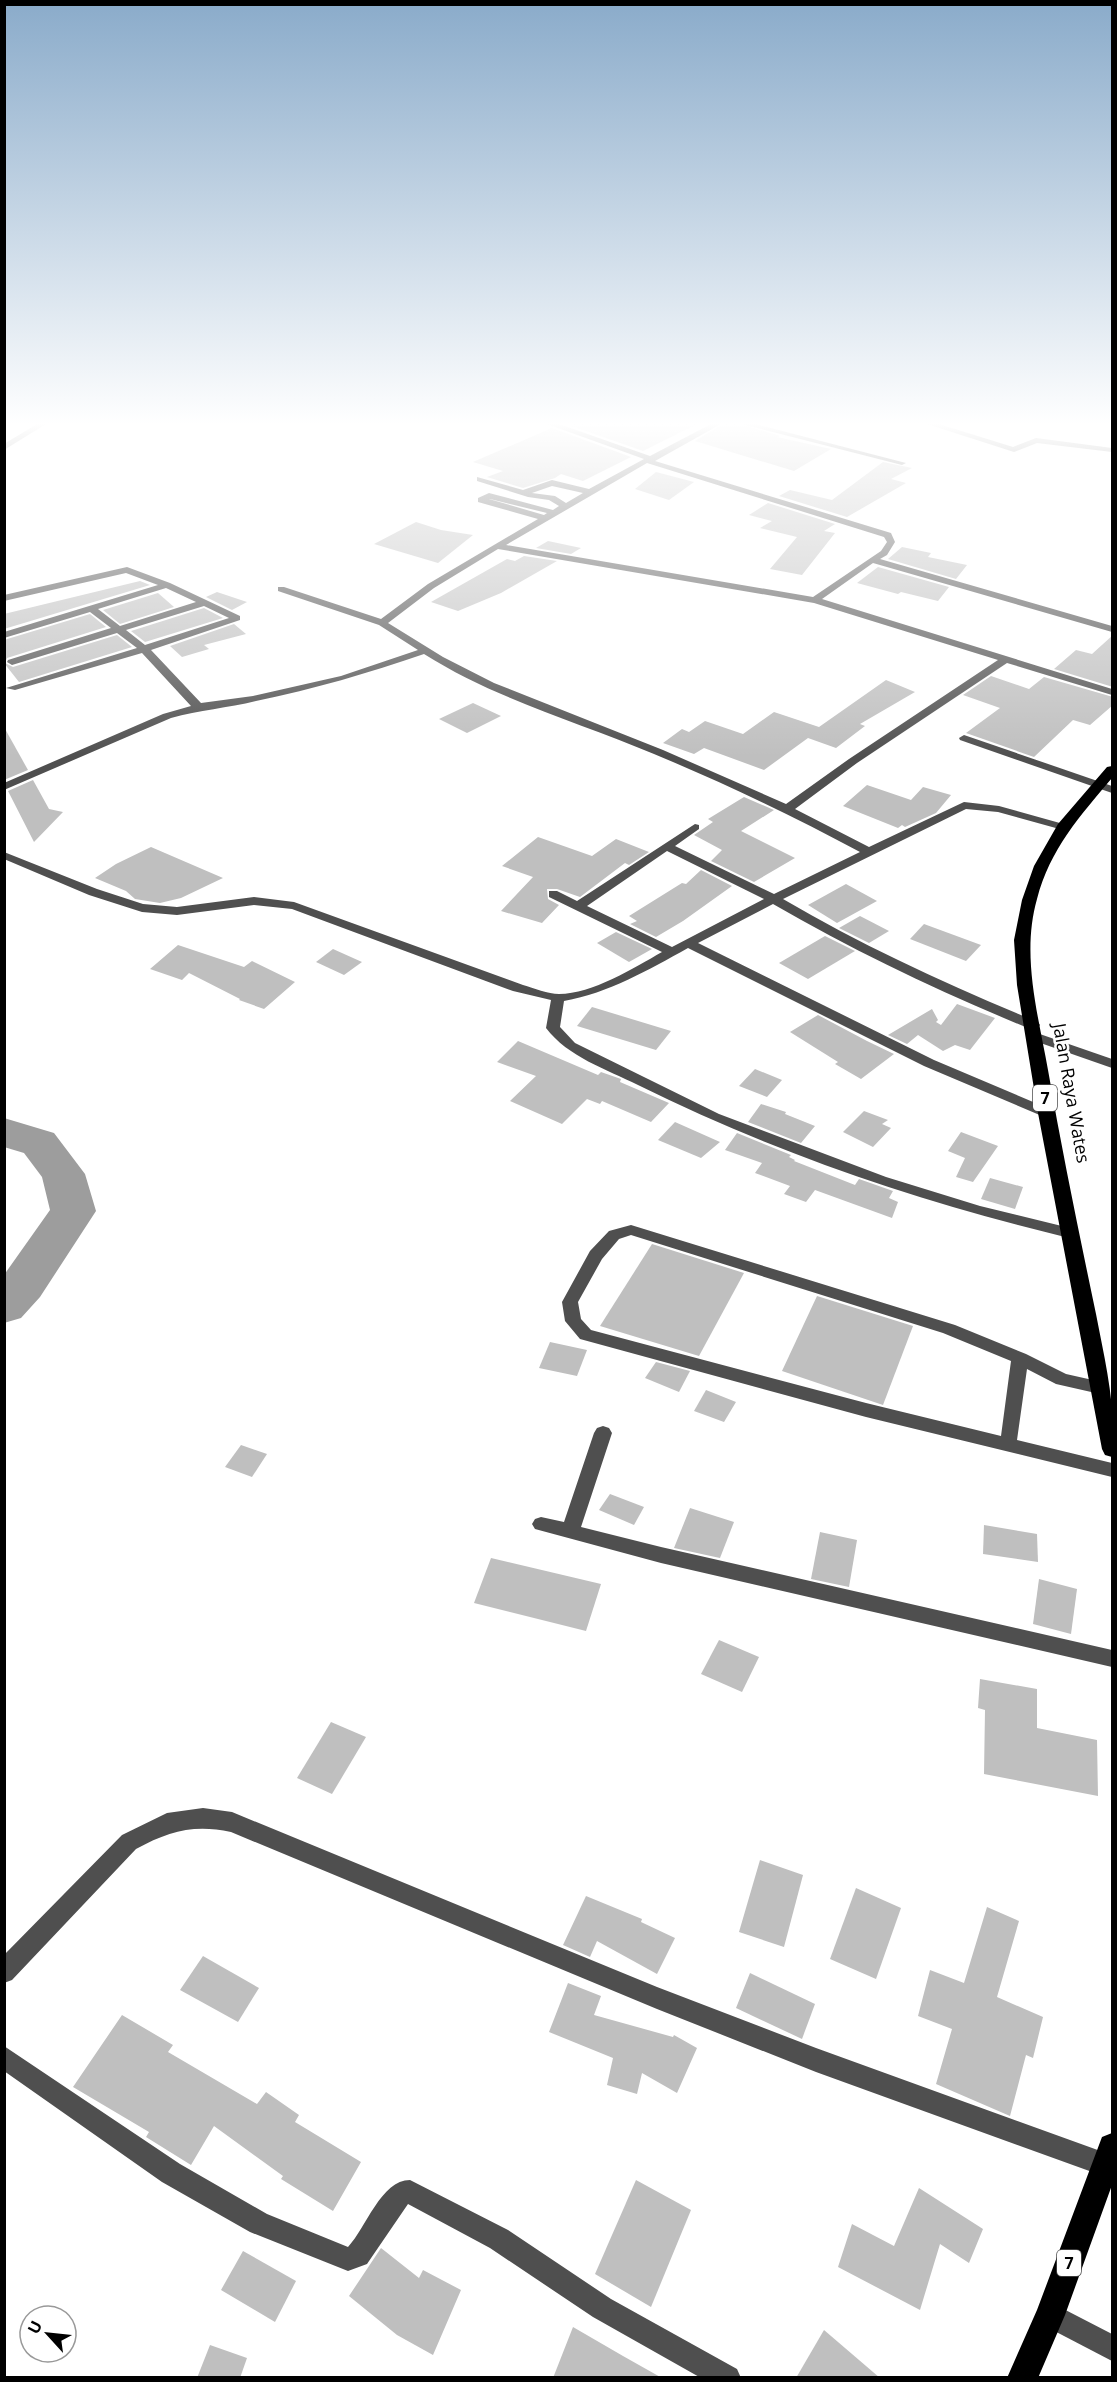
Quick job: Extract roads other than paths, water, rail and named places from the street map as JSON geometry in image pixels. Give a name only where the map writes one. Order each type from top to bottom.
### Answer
[{"type":"highway","name":"Jalan Raya Wates","points":[[1113,770],[1106,788],[1063,827],[1041,866],[1029,900],[1022,940],[1025,985],[1047,1113],[1113,1449]]},
{"type":"highway","name":"7","points":[[1022,2378],[1050,2315],[1109,2156]]},
{"type":"street","points":[[382,623],[430,586],[516,535]]},
{"type":"street","points":[[815,600],[888,548],[891,542],[888,535]]},
{"type":"street","points":[[497,546],[815,600],[1113,692]]},
{"type":"street","points":[[872,560],[1113,629]]},
{"type":"street","points":[[4,598],[119,571],[134,571],[237,618],[144,649],[11,688]]},
{"type":"street","points":[[4,635],[167,585]]},
{"type":"street","points":[[281,589],[382,623],[424,651],[490,685],[659,752],[787,809],[869,852]]},
{"type":"street","points":[[12,662],[204,603]]},
{"type":"street","points":[[92,609],[144,649],[198,707]]},
{"type":"street","points":[[4,787],[167,716],[198,707],[253,699],[322,684],[375,669],[424,651]]},
{"type":"street","points":[[787,809],[853,761],[1007,658]]},
{"type":"street","points":[[964,738],[1106,788]]},
{"type":"street","points":[[4,855],[110,899],[142,908],[177,911],[254,901],[294,906],[518,988],[558,998],[587,993],[632,974],[687,943],[964,806],[999,809],[1063,827]]},
{"type":"street","points":[[580,905],[695,827]]},
{"type":"street","points":[[667,847],[774,899],[843,939],[922,978],[1112,1064]]},
{"type":"street","points":[[553,894],[580,905],[672,952]]},
{"type":"street","points":[[687,943],[929,1063],[1047,1113]]},
{"type":"street","points":[[558,998],[553,1028],[570,1046],[714,1117],[881,1181],[978,1211],[1069,1233]]},
{"type":"street","points":[[1100,1388],[1062,1379],[1020,1358],[949,1329],[631,1230],[614,1235],[596,1255],[570,1302],[573,1321],[586,1335],[866,1410],[1113,1470]]},
{"type":"street","points":[[1008,1444],[1020,1358]]},
{"type":"street","points":[[570,1531],[603,1433]]},
{"type":"street","points":[[541,1524],[661,1555],[1113,1659]]},
{"type":"street","points":[[4,1972],[129,1842],[177,1818],[209,1816],[232,1822],[471,1923],[816,2060],[1109,2156]]},
{"type":"street","points":[[4,2057],[171,2173],[259,2223],[348,2259],[358,2255],[397,2197],[404,2192],[410,2192],[499,2239],[602,2308],[728,2378]]},
{"type":"street","points":[[1050,2315],[1113,2348]]},
{"type":"waterway","points":[[4,1132],[39,1143],[63,1174],[73,1211],[23,1285],[4,1306]]}]
